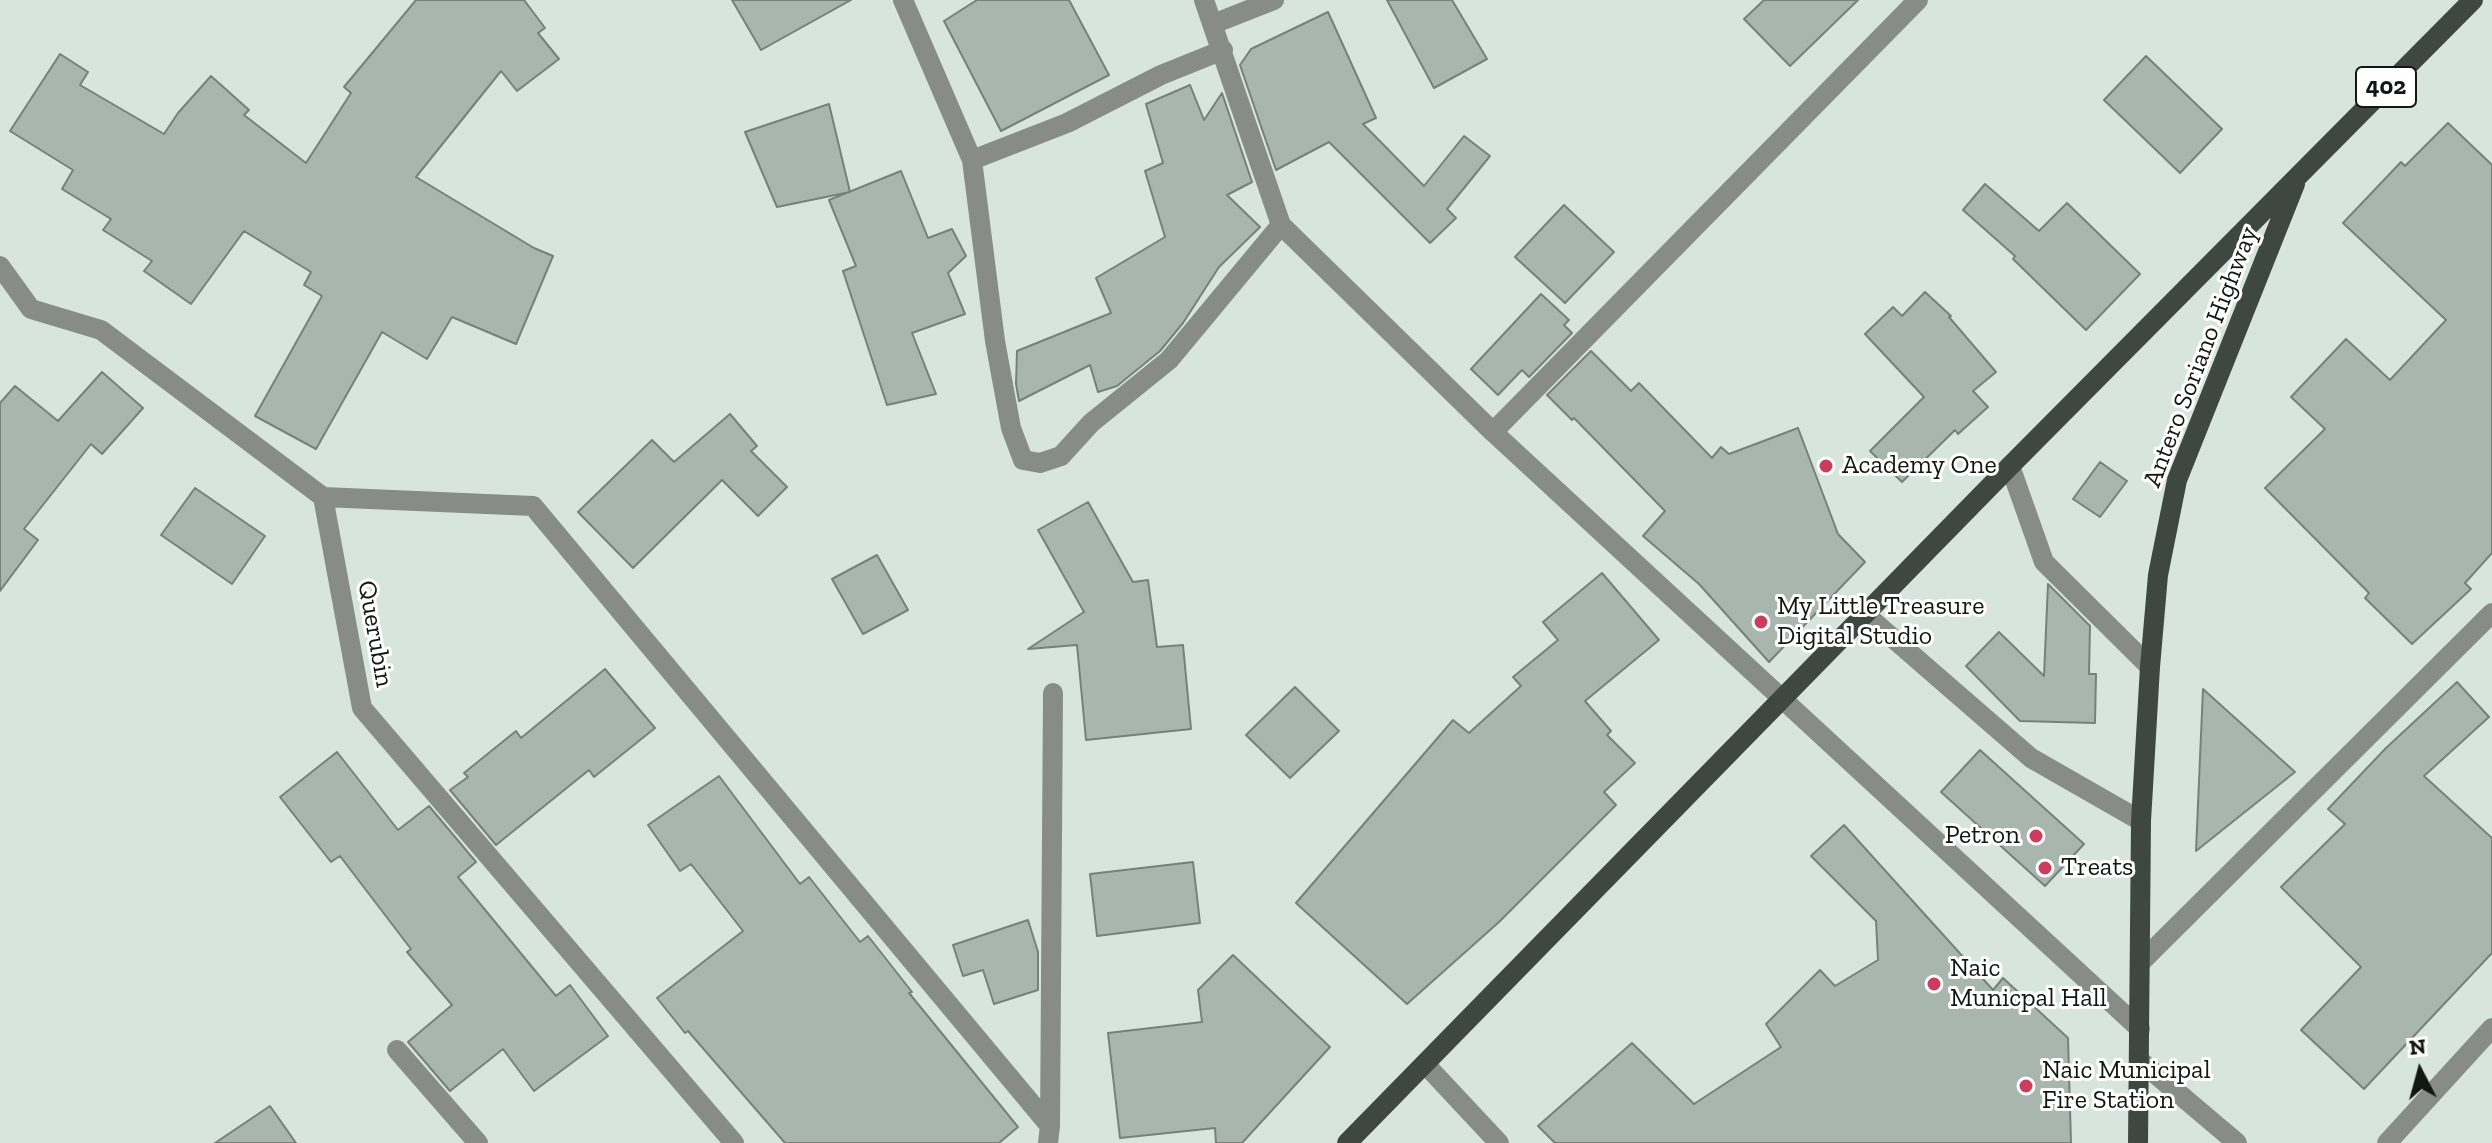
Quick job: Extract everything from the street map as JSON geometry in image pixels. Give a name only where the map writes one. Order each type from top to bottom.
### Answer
[{"type":"main road","name":"Antero Soriano Highway","points":[[2138,1143],[2141,821],[2150,667],[2158,575],[2177,480],[2299,174],[2473,0]]},
{"type":"main road","name":"402","points":[[1347,1143],[2299,174]]},
{"type":"street","points":[[903,0],[972,160],[995,341],[1011,428],[1023,460],[1040,463],[1061,456],[1091,423],[1169,360],[1281,225]]},
{"type":"street","points":[[1204,0],[1281,225],[1493,432],[2140,1029]]},
{"type":"street","points":[[1213,24],[1274,0]]},
{"type":"street","points":[[1493,432],[1918,0]]},
{"type":"street","points":[[972,160],[1067,123],[1161,75],[1223,50]]},
{"type":"street","points":[[0,266],[31,309],[101,330],[323,497],[533,506],[1049,1134]]},
{"type":"street","points":[[2010,466],[2044,562],[2150,667]]},
{"type":"street","name":"Querubin","points":[[323,497],[362,708],[734,1143]]},
{"type":"street","points":[[2141,962],[2492,613]]},
{"type":"street","points":[[1865,614],[2031,758],[2141,821]]},
{"type":"street","points":[[1049,1134],[1053,693]]},
{"type":"street","points":[[2387,1143],[2492,1028]]},
{"type":"street","points":[[397,1050],[478,1143]]},
{"type":"street","points":[[2139,1060],[2237,1143]]},
{"type":"street","points":[[1426,1065],[1499,1143]]},
{"type":"building","points":[[416,0],[524,0],[545,28],[538,33],[559,59],[517,91],[501,71],[416,177],[534,248],[553,256],[516,344],[452,317],[427,359],[382,332],[316,449],[255,416],[322,296],[304,285],[311,272],[244,231],[191,304],[144,271],[152,261],[103,230],[111,219],[62,189],[73,170],[10,131],[60,54],[88,72],[80,85],[164,134],[211,76],[249,110],[244,115],[306,163],[351,93],[344,87]]},
{"type":"building","points":[[732,0],[851,0],[761,50]]},
{"type":"building","points":[[977,0],[1069,0],[1109,75],[1001,131],[944,21]]},
{"type":"building","points":[[1387,0],[1452,0],[1487,59],[1434,88]]},
{"type":"building","points":[[1764,0],[1858,0],[1790,66],[1744,19]]},
{"type":"building","points":[[1328,12],[1376,118],[1363,124],[1424,186],[1464,136],[1490,156],[1447,209],[1456,218],[1430,243],[1329,142],[1276,170],[1240,65],[1251,49]]},
{"type":"building","points":[[2146,56],[2222,129],[2180,173],[2104,100]]},
{"type":"building","points":[[1190,85],[1204,120],[1222,93],[1252,182],[1227,195],[1260,227],[1219,267],[1183,323],[1160,351],[1117,386],[1098,392],[1090,365],[1019,401],[1017,351],[1111,313],[1096,278],[1165,237],[1145,171],[1163,163],[1146,104]]},
{"type":"building","points":[[829,104],[850,192],[777,207],[745,132]]},
{"type":"building","points":[[2448,123],[2492,165],[2492,553],[2465,583],[2471,589],[2412,644],[2365,598],[2369,593],[2265,488],[2325,429],[2291,397],[2346,339],[2390,380],[2446,320],[2343,223],[2401,162],[2405,166]]},
{"type":"building","points":[[901,171],[928,238],[952,229],[966,256],[948,273],[965,314],[912,333],[936,394],[887,405],[843,271],[856,266],[829,200]]},
{"type":"building","points":[[1985,184],[2039,231],[2067,203],[2140,274],[2086,330],[2013,259],[2015,256],[1963,210]]},
{"type":"building","points":[[1564,205],[1614,252],[1565,303],[1515,257]]},
{"type":"building","points":[[1925,292],[1951,316],[1996,372],[1973,391],[1988,407],[1958,434],[1955,430],[1902,482],[1870,451],[1924,397],[1865,334],[1893,307],[1902,316]]},
{"type":"building","points":[[1541,294],[1569,320],[1564,325],[1572,333],[1529,377],[1522,370],[1498,395],[1471,369]]},
{"type":"building","points":[[1591,351],[1631,391],[1639,383],[1712,458],[1721,447],[1729,454],[1798,428],[1838,534],[1865,562],[1769,662],[1699,584],[1643,536],[1665,511],[1574,418],[1572,420],[1547,395]]},
{"type":"building","points":[[102,372],[143,408],[102,454],[91,444],[24,529],[38,540],[0,591],[0,403],[15,386],[58,421]]},
{"type":"building","points":[[730,414],[757,446],[751,451],[787,487],[758,516],[722,480],[633,568],[578,512],[652,440],[674,462]]},
{"type":"building","points":[[2100,462],[2127,481],[2100,517],[2073,499]]},
{"type":"building","points":[[195,488],[265,536],[232,584],[161,535]]},
{"type":"building","points":[[1088,502],[1133,582],[1148,580],[1157,647],[1183,645],[1191,729],[1086,740],[1077,645],[1028,649],[1084,612],[1038,530]]},
{"type":"building","points":[[877,555],[908,610],[863,634],[832,579]]},
{"type":"building","points":[[1602,573],[1659,640],[1585,701],[1611,731],[1607,735],[1635,763],[1604,792],[1616,805],[1499,922],[1407,1004],[1296,903],[1453,720],[1469,733],[1521,686],[1513,677],[1558,640],[1543,622]]},
{"type":"building","points":[[2048,584],[2090,626],[2089,674],[2096,674],[2095,723],[2020,721],[1966,666],[1999,632],[2044,676]]},
{"type":"building","points":[[605,669],[655,728],[594,777],[589,770],[496,845],[450,790],[468,777],[464,773],[516,731],[521,738]]},
{"type":"building","points":[[2457,682],[2489,717],[2424,776],[2492,838],[2492,953],[2364,1089],[2301,1030],[2361,967],[2281,887],[2345,824],[2328,809],[2386,748]]},
{"type":"building","points":[[1295,687],[1339,731],[1290,778],[1246,735]]},
{"type":"building","points":[[2203,689],[2295,772],[2196,851]]},
{"type":"building","points":[[1980,750],[2084,844],[2045,886],[1941,792]]},
{"type":"building","points":[[337,752],[398,830],[429,806],[476,862],[458,877],[556,996],[570,985],[608,1036],[534,1091],[503,1049],[450,1091],[408,1042],[452,1005],[407,952],[411,949],[340,856],[331,862],[280,797]]},
{"type":"building","points":[[719,776],[800,884],[809,877],[860,942],[868,936],[912,992],[909,993],[1018,1127],[999,1143],[785,1143],[657,998],[743,931],[691,864],[680,871],[648,825]]},
{"type":"building","points":[[1844,825],[1993,990],[2003,978],[2068,1038],[2071,1143],[1555,1143],[1538,1126],[1632,1043],[1694,1104],[1781,1047],[1766,1024],[1820,970],[1835,986],[1878,960],[1876,921],[1811,856]]},
{"type":"building","points":[[1193,862],[1200,923],[1097,936],[1090,874]]},
{"type":"building","points":[[1028,920],[1038,952],[1038,990],[994,1004],[983,970],[963,976],[953,945]]},
{"type":"building","points":[[1233,955],[1330,1047],[1242,1143],[1216,1143],[1215,1128],[1120,1138],[1108,1033],[1202,1022],[1198,990]]},
{"type":"building","points":[[270,1106],[296,1143],[215,1143]]},
{"type":"place","name":"Academy One","points":[[1826,466]]},
{"type":"place","name":"My Little Treasure Digital Studio","points":[[1761,622]]},
{"type":"place","name":"Petron","points":[[2036,836]]},
{"type":"place","name":"Treats","points":[[2045,868]]},
{"type":"place","name":"Naic Municpal Hall","points":[[1934,984]]},
{"type":"place","name":"Naic Municipal Fire Station","points":[[2026,1086]]}]
